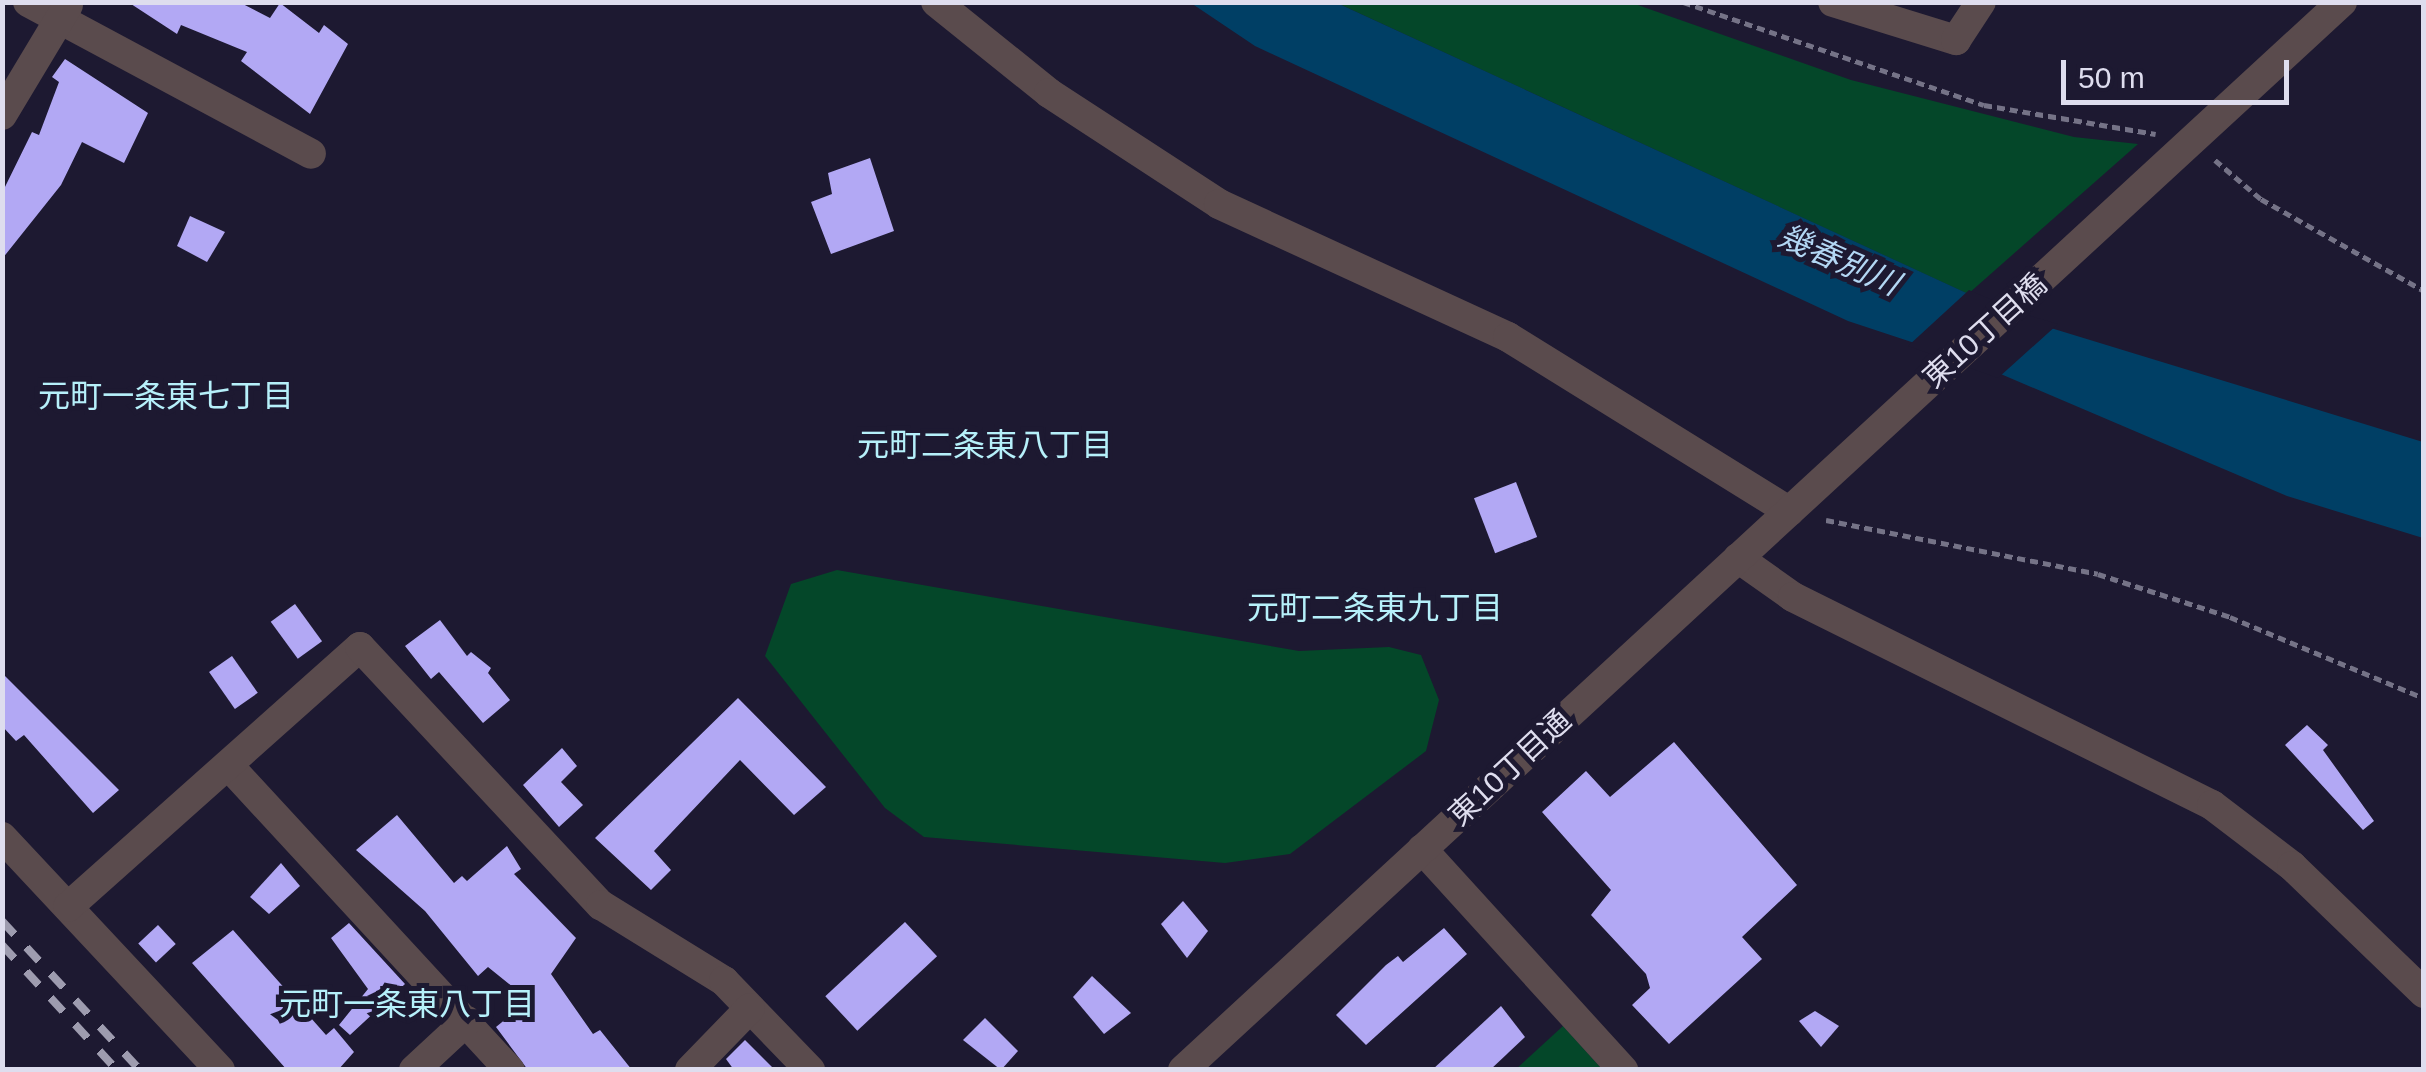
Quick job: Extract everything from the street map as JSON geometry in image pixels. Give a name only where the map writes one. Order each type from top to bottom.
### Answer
[{"type":"street","points":[[28,2],[66,11],[311,154]]},
{"type":"street","points":[[936,2],[1049,93],[1219,204],[1508,337],[1789,511]]},
{"type":"street","points":[[1833,2],[1956,40],[1980,2]]},
{"type":"street","points":[[2193,142],[2342,2]]},
{"type":"street","points":[[2,115],[66,11]]},
{"type":"street","name":"東10丁目橋","points":[[1837,466],[2193,142]]},
{"type":"street","name":"東10丁目通","points":[[1183,1070],[1837,466]]},
{"type":"street","points":[[1738,558],[1793,598],[2212,804],[2292,866],[2424,993]]},
{"type":"street","points":[[68,907],[360,647],[600,905],[724,982],[810,1070]]},
{"type":"street","points":[[228,766],[510,1070]]},
{"type":"street","points":[[2,836],[220,1070]]},
{"type":"street","points":[[1422,849],[1623,1070]]},
{"type":"street","points":[[690,1070],[750,1008]]},
{"type":"street","points":[[414,1070],[467,1021]]},
{"type":"path","points":[[1682,2],[1984,105],[2193,142],[2261,199],[2424,291]]},
{"type":"path","points":[[1789,511],[2098,574],[2230,617],[2424,698]]},
{"type":"green space","points":[[1337,3],[1632,3],[1851,80],[2074,137],[2138,144],[1968,294]]},
{"type":"green space","points":[[837,570],[1299,651],[1389,647],[1421,655],[1439,700],[1426,751],[1290,854],[1225,863],[924,837],[885,808],[765,656],[791,584]]},
{"type":"green space","points":[[1563,1026],[1602,1069],[1515,1070]]},
{"type":"water","name":"幾春別川","points":[[1191,3],[1337,3],[2025,320],[2423,442],[2423,538],[2287,496],[1975,363],[1848,321],[1255,46]]},
{"type":"pier","points":[[1969,290],[2058,324],[1998,378],[1908,346]]},
{"type":"building","points":[[128,2],[239,2],[270,18],[280,3],[319,33],[324,25],[348,44],[310,114],[241,61],[247,52],[181,25],[177,34]]},
{"type":"building","points":[[65,59],[148,113],[124,163],[82,142],[61,185],[2,259],[2,193],[32,132],[39,135],[59,82],[52,77]]},
{"type":"building","points":[[870,158],[894,231],[831,254],[811,202],[832,194],[828,173]]},
{"type":"building","points":[[190,216],[225,232],[207,262],[177,246]]},
{"type":"building","points":[[1516,482],[1537,537],[1495,553],[1474,498]]},
{"type":"building","points":[[295,604],[322,641],[298,659],[271,622]]},
{"type":"building","points":[[440,620],[467,656],[471,652],[491,668],[488,673],[510,700],[483,723],[439,672],[431,679],[405,646]]},
{"type":"building","points":[[232,656],[258,693],[235,709],[209,672]]},
{"type":"building","points":[[2,673],[119,790],[93,813],[24,735],[16,741],[2,726]]},
{"type":"building","points":[[738,698],[826,787],[794,815],[740,760],[654,851],[671,870],[651,890],[595,838]]},
{"type":"building","points":[[2307,725],[2328,745],[2323,750],[2374,821],[2363,830],[2285,745]]},
{"type":"building","points":[[1674,742],[1797,885],[1742,937],[1762,959],[1669,1044],[1632,1005],[1650,988],[1646,974],[1591,915],[1611,890],[1542,812],[1586,771],[1610,797]]},
{"type":"building","points":[[562,748],[577,766],[561,782],[583,805],[559,827],[523,785]]},
{"type":"building","points":[[397,815],[454,883],[462,876],[467,881],[507,846],[521,869],[514,874],[576,938],[551,974],[593,1034],[600,1030],[632,1070],[528,1070],[496,1027],[529,1000],[488,967],[478,976],[425,911],[356,850]]},
{"type":"building","points":[[281,863],[300,886],[269,914],[250,897]]},
{"type":"building","points":[[1183,901],[1208,931],[1187,958],[1161,924]]},
{"type":"building","points":[[905,922],[937,956],[857,1031],[825,996]]},
{"type":"building","points":[[349,923],[405,984],[350,1035],[339,1025],[368,989],[331,938]]},
{"type":"building","points":[[158,925],[176,944],[156,962],[138,943]]},
{"type":"building","points":[[1444,928],[1467,954],[1366,1045],[1336,1015],[1386,965],[1398,956],[1403,962]]},
{"type":"building","points":[[233,930],[326,1035],[334,1028],[354,1052],[338,1070],[287,1070],[192,963]]},
{"type":"building","points":[[1092,976],[1131,1013],[1104,1034],[1073,997]]},
{"type":"building","points":[[1501,1006],[1525,1037],[1490,1070],[1432,1070]]},
{"type":"building","points":[[1815,1011],[1839,1026],[1821,1047],[1799,1021]]},
{"type":"building","points":[[985,1018],[1018,1051],[1001,1070],[963,1040]]},
{"type":"building","points":[[745,1040],[775,1070],[734,1070],[726,1059]]},
{"type":"railway","points":[[2,921],[140,1070]]},
{"type":"railway","points":[[2,945],[117,1070]]},
{"type":"district","name":"元町一条東七丁目","points":[[166,396]]},
{"type":"district","name":"元町二条東八丁目","points":[[985,445]]},
{"type":"district","name":"元町二条東九丁目","points":[[1375,608]]},
{"type":"district","name":"元町一条東八丁目","points":[[407,1004]]}]
